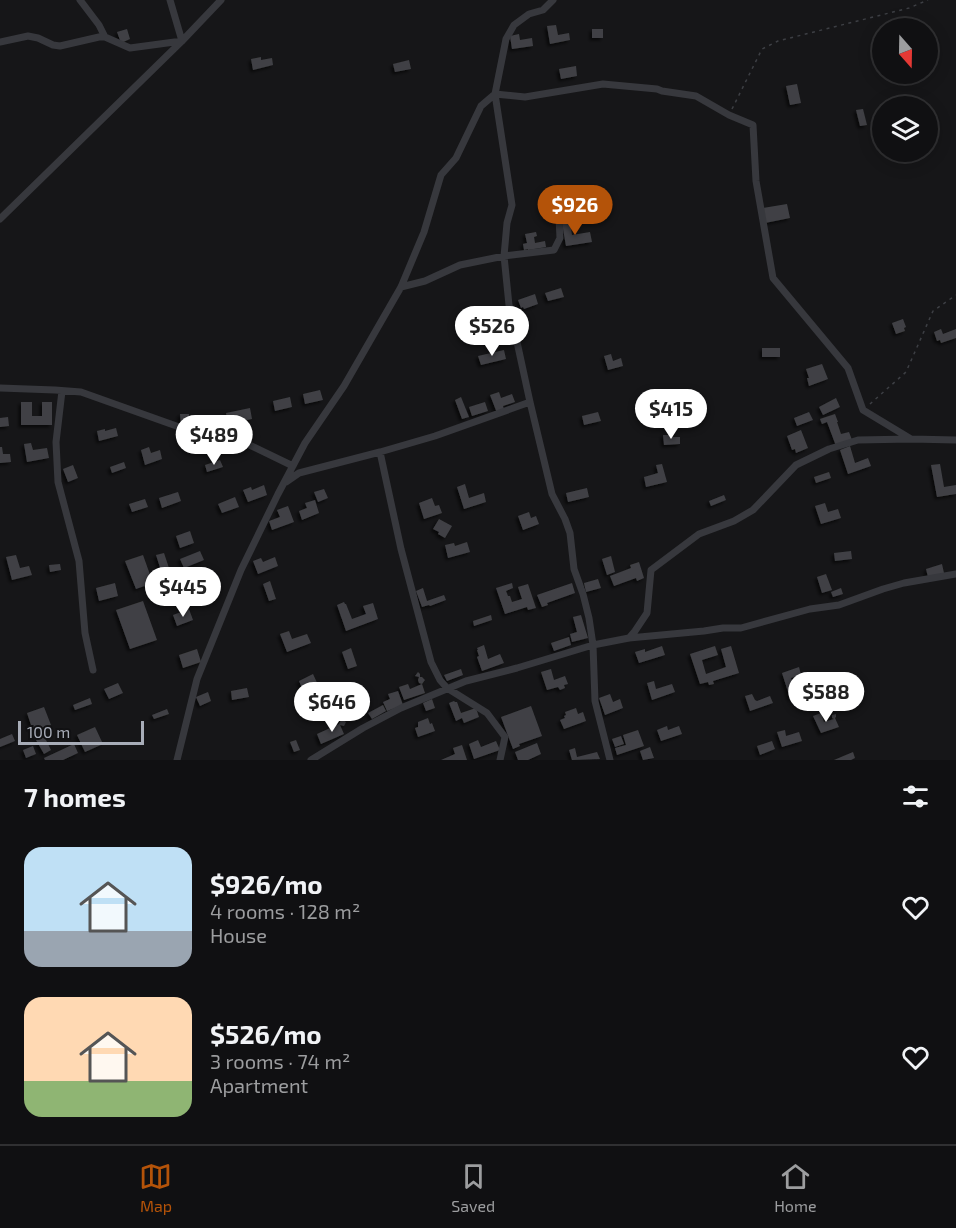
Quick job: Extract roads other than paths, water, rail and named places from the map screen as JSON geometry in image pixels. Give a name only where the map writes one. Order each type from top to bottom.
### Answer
[{"type":"street","points":[[80,0],[105,37]]},
{"type":"street","points":[[170,0],[182,41]]},
{"type":"street","points":[[0,219],[221,0]]},
{"type":"street","points":[[553,0],[543,10],[529,14],[514,25],[506,39],[495,94],[512,205],[507,222],[504,256],[509,305],[530,402],[552,494],[570,532],[574,569],[589,618],[593,645],[595,702],[610,760]]},
{"type":"street","points":[[0,42],[28,36],[60,46],[105,37],[130,48],[182,41]]},
{"type":"street","points":[[177,760],[197,679],[241,570],[305,443],[344,386],[400,287],[424,232],[441,175],[456,158],[481,106],[495,94],[525,97],[603,84],[657,89],[696,96],[729,115],[753,125],[756,181],[773,278],[848,368],[863,410],[910,439]]},
{"type":"street","points":[[400,287],[424,281],[460,265],[504,256],[555,250],[560,238],[560,218]]},
{"type":"street","points":[[0,388],[81,392],[182,428],[230,435],[293,466]]},
{"type":"street","points":[[62,391],[56,442],[58,482],[79,561],[84,621],[93,670]]},
{"type":"street","points":[[284,483],[299,473],[435,436],[530,402]]},
{"type":"street","points":[[629,638],[647,613],[651,570],[699,534],[753,510],[796,465],[829,449],[858,440],[956,440]]},
{"type":"street","points":[[380,452],[401,549],[431,662],[447,688],[487,713],[505,737],[500,760]]},
{"type":"street","points":[[311,760],[400,708],[466,681],[593,645],[629,638],[741,628],[810,609],[839,605],[904,583],[956,574]]}]
